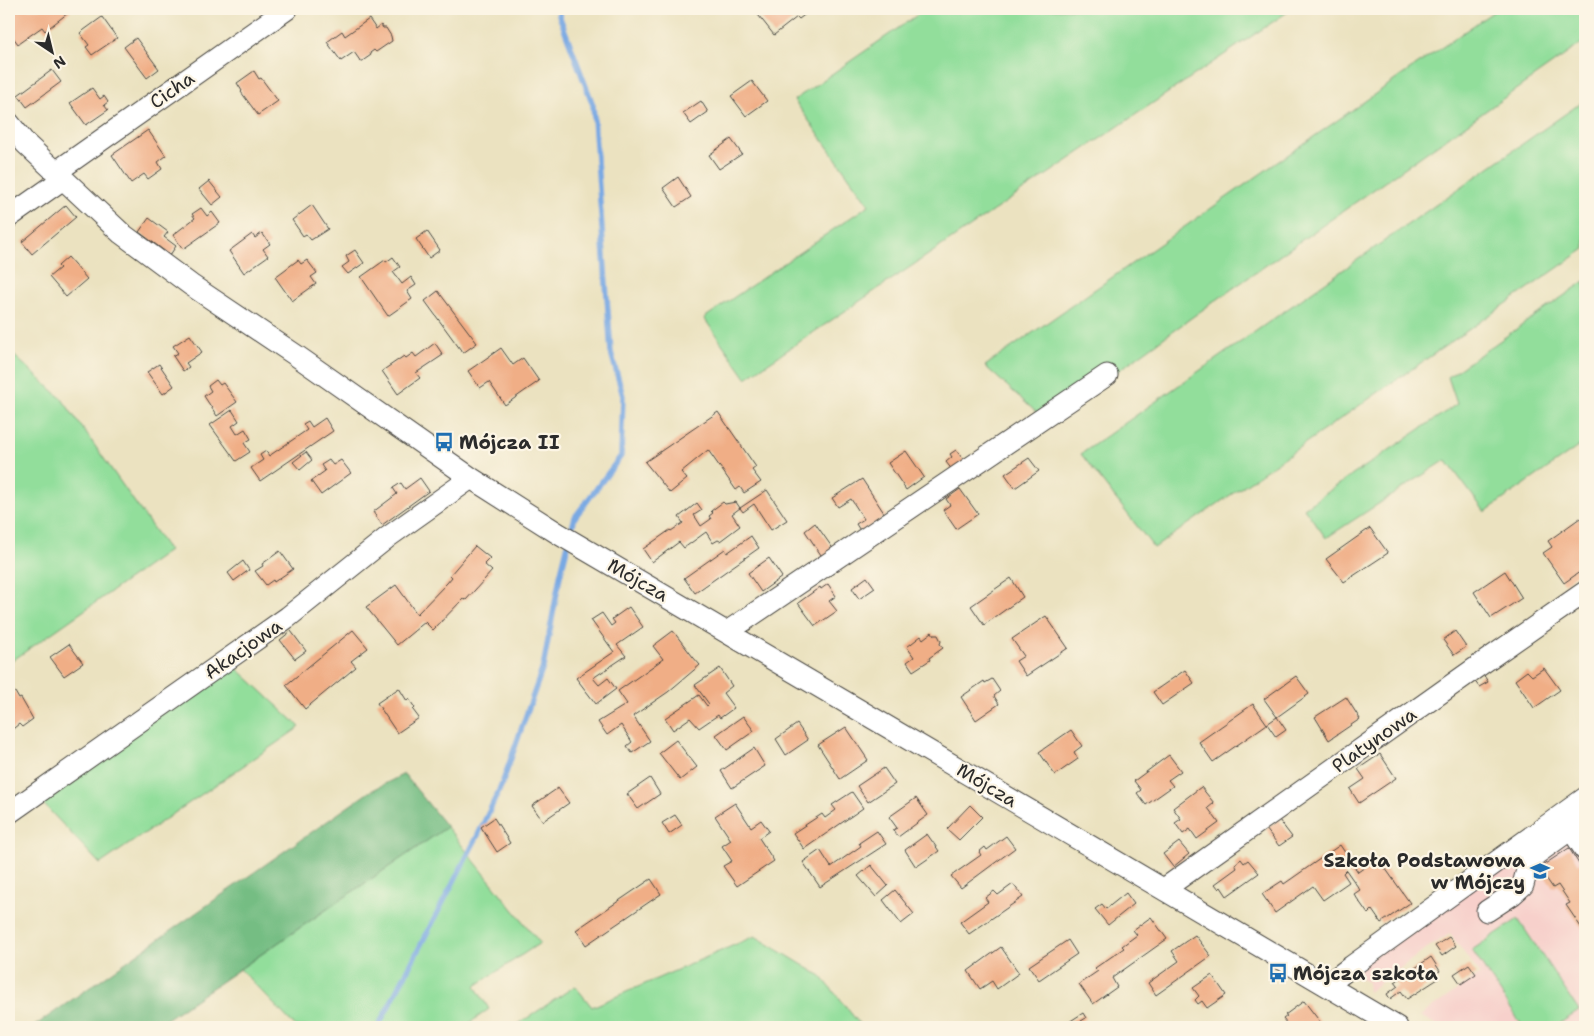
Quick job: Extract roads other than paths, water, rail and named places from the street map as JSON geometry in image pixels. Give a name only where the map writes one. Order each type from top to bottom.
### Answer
[{"type":"street","name":"Cicha","points":[[9,217],[60,175],[287,9]]},
{"type":"street","name":"Mójcza","points":[[9,123],[25,143],[121,233],[184,280],[305,361],[471,478],[568,539],[1397,1027]]},
{"type":"street","points":[[727,632],[1107,375]]},
{"type":"street","name":"Akacjowa","points":[[9,813],[288,618],[388,537],[471,478]]},
{"type":"street","name":"Platynowa","points":[[1164,889],[1585,592]]},
{"type":"street","points":[[1327,985],[1585,798]]},
{"type":"street","points":[[1487,910],[1513,894],[1523,885],[1528,866],[1536,855],[1578,824],[1585,850]]},
{"type":"waterway","points":[[560,9],[559,15],[593,105],[611,352],[623,396],[621,456],[575,517],[570,535]]},
{"type":"waterway","points":[[378,1027],[477,837],[502,784],[543,667],[568,544]]},
{"type":"place","name":"Mójcza II","points":[[444,442]]},
{"type":"place","name":"Szkoła Podstawowa w Mójczy","points":[[1540,871]]},
{"type":"place","name":"Mójcza szkoła","points":[[1278,973]]}]
